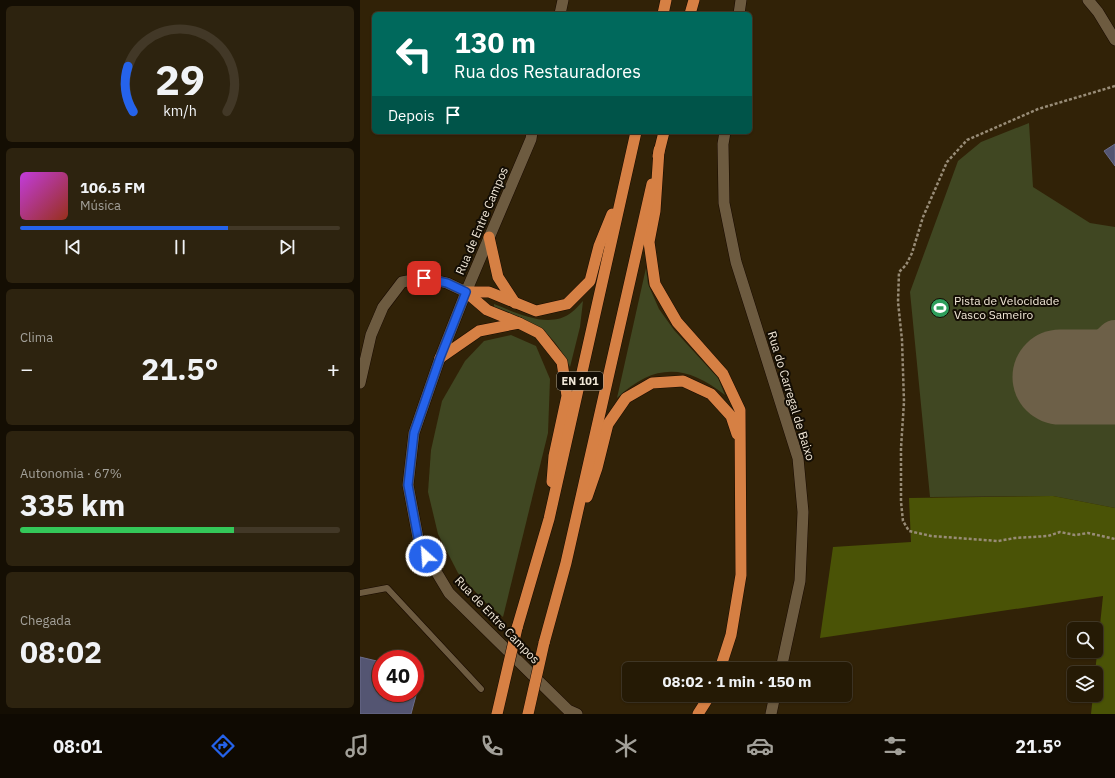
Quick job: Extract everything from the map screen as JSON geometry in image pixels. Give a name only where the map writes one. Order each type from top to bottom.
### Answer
[{"type":"highway","points":[[663,12],[666,0]]},
{"type":"highway","points":[[691,12],[694,0]]},
{"type":"highway","name":"EN 101","points":[[497,714],[517,628],[549,519],[636,134]]},
{"type":"highway","name":"EN 101","points":[[528,714],[544,643],[566,563],[663,134]]},
{"type":"highway","points":[[659,150],[655,211],[649,242],[655,284],[677,322],[723,374],[740,410],[740,575],[731,635],[722,662]]},
{"type":"highway","points":[[466,292],[488,292],[536,311],[567,304],[590,281],[599,246],[626,176]]},
{"type":"highway","points":[[489,237],[498,278],[515,303]]},
{"type":"highway","points":[[466,292],[487,310],[519,322],[539,333],[562,362],[567,396],[554,456],[549,519]]},
{"type":"highway","points":[[440,358],[479,331],[519,322]]},
{"type":"highway","points":[[566,563],[597,468],[608,424],[626,398],[652,383],[683,381],[711,394],[726,410],[731,416],[740,445]]},
{"type":"highway","points":[[698,714],[706,702]]},
{"type":"street","points":[[560,12],[563,0]]},
{"type":"street","points":[[739,12],[741,0]]},
{"type":"street","points":[[1088,0],[1098,12],[1115,40]]},
{"type":"street","name":"Rua de Entre Campos","points":[[531,134],[440,358],[414,433],[408,485],[419,543],[450,593],[572,713]]},
{"type":"street","name":"Rua do Carregal de Baixo","points":[[725,134],[723,144],[724,203],[736,262],[798,458],[803,512],[800,581],[783,662]]},
{"type":"street","points":[[360,383],[371,335],[383,307],[402,282],[424,278],[447,283],[466,292]]},
{"type":"street","points":[[771,714],[774,702]]},
{"type":"lane","points":[[360,593],[387,588],[481,689]]},
{"type":"path","points":[[1115,86],[1038,109],[967,140],[947,162],[923,217],[912,252],[906,265],[899,272],[898,302],[902,340],[904,402],[901,448],[901,502],[903,521],[909,531],[931,536],[998,541],[1015,538],[1048,536],[1060,532],[1075,535],[1088,533],[1115,539]]},
{"type":"green space","points":[[1029,123],[1033,187],[1090,223],[1115,227],[1115,325],[1095,338],[1075,347],[1058,352],[1059,402],[1115,402],[1115,508],[1053,496],[930,497],[910,292],[958,161],[981,142]]},
{"type":"green space","points":[[646,268],[648,284],[659,309],[674,330],[718,378],[725,395],[697,377],[683,373],[670,372],[657,373],[644,378],[617,398]]},
{"type":"green space","points":[[583,301],[580,327],[570,367],[555,343],[544,332],[494,307],[494,304],[533,318],[554,320],[572,312]]},
{"type":"green space","points":[[511,335],[536,346],[550,379],[548,433],[503,617],[485,602],[458,573],[438,534],[428,492],[431,450],[442,401],[465,361],[484,341]]},
{"type":"green space","points":[[1053,496],[1115,508],[1115,714],[1091,714],[1092,702],[1103,702],[1103,666],[1096,666],[1097,658],[1103,658],[1103,622],[1100,622],[1103,596],[820,638],[833,547],[911,542],[909,498]]},
{"type":"building","points":[[1115,144],[1115,166],[1104,151]]},
{"type":"building","points":[[360,657],[372,660],[372,702],[414,702],[411,714],[360,714]]},
{"type":"taxiway","points":[[1075,377],[1115,339]]},
{"type":"runway","points":[[1060,377],[1115,377]]},
{"type":"place","name":"Pista de Velocidade Vasco Sameiro","points":[[940,308]]},
{"type":"route","points":[[424,278],[447,283],[466,292],[440,358],[414,433],[408,485],[419,543],[426,556]]}]
